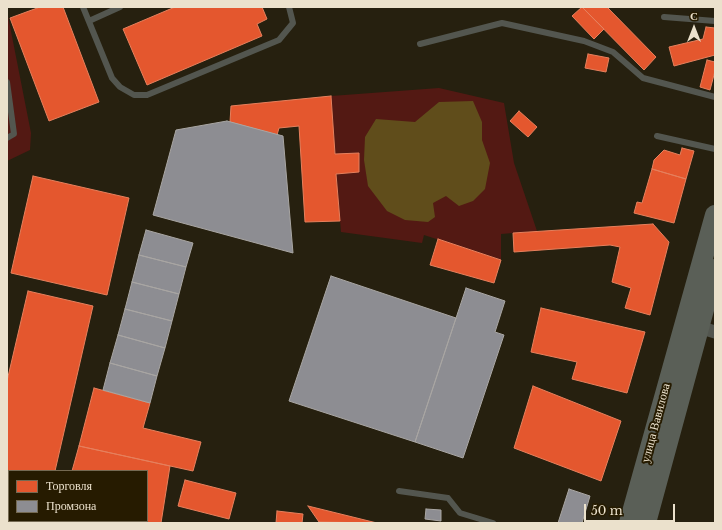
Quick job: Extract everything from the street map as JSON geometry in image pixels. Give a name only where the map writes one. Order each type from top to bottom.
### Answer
[{"type":"main road","name":"улица Вавилова","points":[[629,523],[699,327],[715,215]]},
{"type":"main road","name":"улица Вавилова","points":[[646,523],[715,269]]},
{"type":"lane","points":[[83,7],[112,78],[120,87],[134,95],[147,95],[279,40],[292,23],[289,7]]},
{"type":"lane","points":[[89,21],[120,7]]},
{"type":"lane","points":[[664,18],[715,21]]},
{"type":"lane","points":[[420,44],[502,23],[584,41],[613,52],[643,78],[715,97]]},
{"type":"lane","points":[[7,82],[14,134],[7,138]]},
{"type":"lane","points":[[657,136],[715,149]]},
{"type":"lane","points":[[399,491],[448,498],[460,513],[493,523]]},
{"type":"shaded area","points":[[7,11],[31,133],[30,150],[7,161]]},
{"type":"shaded area","points":[[439,88],[504,103],[514,163],[537,231],[501,234],[501,260],[424,235],[422,243],[341,232],[336,174],[359,172],[359,154],[335,154],[331,96]]},
{"type":"shaded area","points":[[473,101],[482,122],[482,140],[490,163],[485,189],[473,201],[459,206],[446,196],[433,203],[435,217],[428,222],[405,220],[387,211],[368,186],[364,160],[365,137],[376,119],[415,122],[439,102]]},
{"type":"building: Торговля","points":[[40,7],[63,7],[99,102],[49,121],[10,18]]},
{"type":"building: Торговля","points":[[175,7],[262,7],[267,19],[257,24],[262,36],[147,85],[123,29]]},
{"type":"building: Торговля","points":[[582,7],[604,29],[594,39],[572,16]]},
{"type":"building: Торговля","points":[[582,7],[607,7],[656,57],[644,70]]},
{"type":"building: Торговля","points":[[706,27],[715,28],[715,55],[674,66],[669,47],[703,39]]},
{"type":"building: Торговля","points":[[588,54],[609,58],[606,72],[585,68]]},
{"type":"building: Торговля","points":[[707,60],[715,62],[715,71],[710,90],[700,87]]},
{"type":"building: Торговля","points":[[331,96],[335,154],[359,153],[359,172],[336,174],[340,221],[305,222],[299,126],[279,128],[277,135],[230,122],[231,106]]},
{"type":"building: Торговля","points":[[519,111],[537,127],[528,137],[510,121]]},
{"type":"building: Торговля","points":[[682,148],[694,151],[686,179],[652,169],[654,160],[664,150],[680,155]]},
{"type":"building: Торговля","points":[[652,169],[686,179],[674,223],[634,213],[637,202],[642,203]]},
{"type":"building: Торговля","points":[[33,176],[129,198],[107,295],[11,273]]},
{"type":"building: Торговля","points":[[653,224],[669,242],[650,315],[625,308],[631,288],[612,282],[620,247],[610,245],[514,252],[513,233]]},
{"type":"building: Торговля","points":[[438,239],[501,260],[494,283],[430,265]]},
{"type":"building: Торговля","points":[[28,291],[93,306],[55,470],[8,470],[7,480],[7,381]]},
{"type":"building: Торговля","points":[[541,308],[645,332],[627,393],[572,379],[577,362],[531,352]]},
{"type":"building: Торговля","points":[[533,386],[621,421],[601,481],[514,448]]},
{"type":"building: Торговля","points":[[94,388],[150,403],[143,428],[201,442],[193,471],[79,446]]},
{"type":"building: Торговля","points":[[79,446],[170,466],[161,523],[140,523],[148,522],[148,470],[72,470]]},
{"type":"building: Торговля","points":[[185,480],[236,493],[229,519],[178,506]]},
{"type":"building: Торговля","points":[[308,506],[377,523],[319,522]]},
{"type":"building: Торговля","points":[[277,511],[303,514],[302,523],[276,523]]},
{"type":"building: Торговля","points":[[59,522],[86,522],[86,523]]},
{"type":"building: Промзона","points":[[227,121],[283,136],[293,253],[153,215],[176,130]]},
{"type":"building: Промзона","points":[[146,230],[193,243],[186,267],[139,255]]},
{"type":"building: Промзона","points":[[139,255],[186,267],[179,294],[132,282]]},
{"type":"building: Промзона","points":[[331,276],[456,318],[415,442],[289,401]]},
{"type":"building: Промзона","points":[[132,282],[179,294],[172,321],[125,309]]},
{"type":"building: Промзона","points":[[466,288],[505,301],[495,332],[504,335],[463,458],[415,442]]},
{"type":"building: Промзона","points":[[125,309],[172,321],[165,348],[118,335]]},
{"type":"building: Промзона","points":[[118,335],[165,348],[157,376],[110,363]]},
{"type":"building: Промзона","points":[[110,363],[157,376],[150,403],[103,390]]},
{"type":"building: Промзона","points":[[569,489],[590,496],[582,523],[558,523]]},
{"type":"building: Промзона","points":[[426,509],[441,510],[441,521],[425,519]]}]
